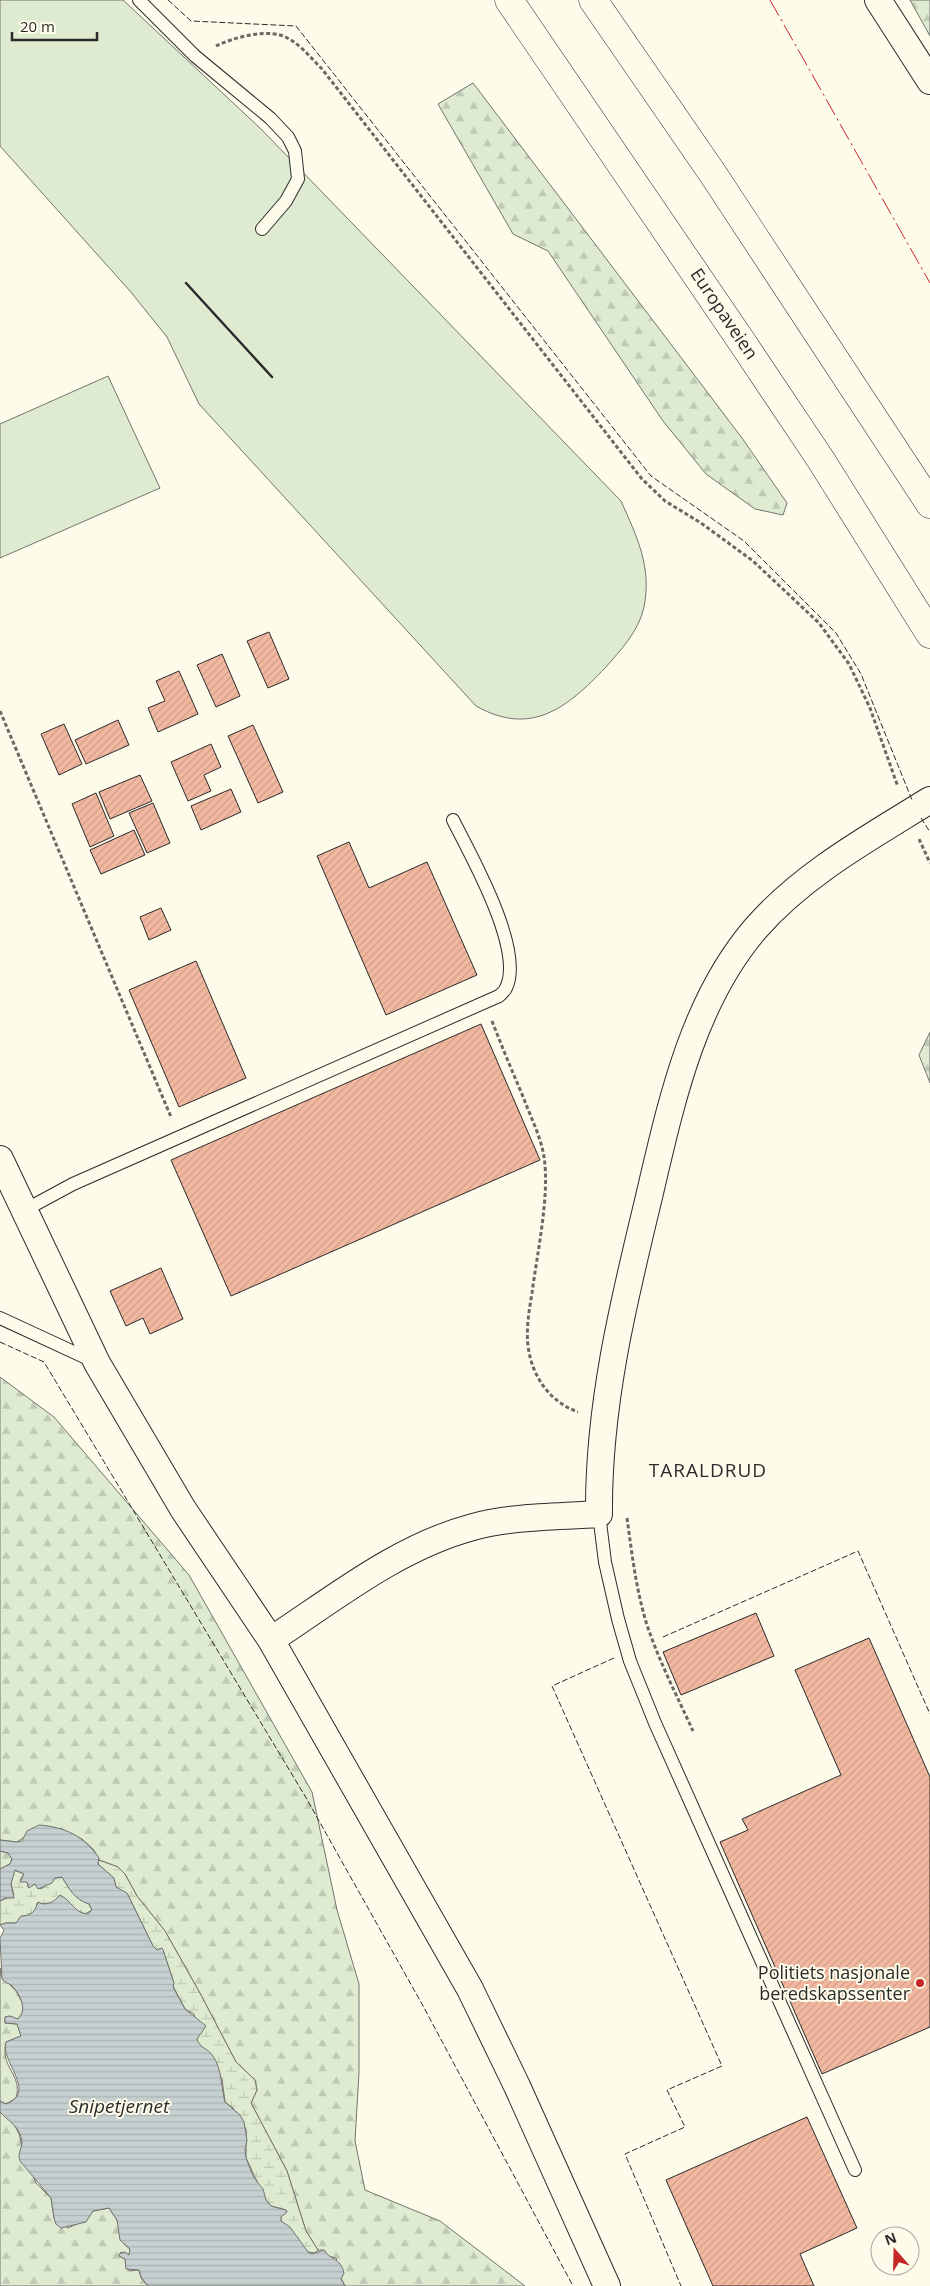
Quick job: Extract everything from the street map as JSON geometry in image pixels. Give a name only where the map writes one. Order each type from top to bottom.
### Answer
[{"type":"highway","name":"Europaveien","points":[[509,0],[758,365],[821,460],[930,634]]},
{"type":"highway","points":[[593,0],[724,190],[930,504]]},
{"type":"street","points":[[878,0],[930,81]]},
{"type":"street","points":[[271,1640],[376,1570],[437,1538],[475,1526],[516,1520],[599,1514],[603,1419],[625,1293],[676,1089],[694,1035],[729,965],[754,929],[784,898],[863,842],[919,807]]},
{"type":"street","points":[[0,1159],[23,1211],[97,1363],[183,1509],[271,1640],[470,1989],[517,2086],[607,2286]]},
{"type":"lane","points":[[138,0],[195,56],[270,118],[288,137],[296,151],[298,179],[286,201],[262,229]]},
{"type":"lane","points":[[23,1211],[73,1184],[179,1136],[484,1004],[498,996],[506,987],[509,968],[506,943],[497,907],[453,820]]},
{"type":"lane","points":[[0,1318],[97,1363]]},
{"type":"lane","points":[[599,1514],[605,1562],[618,1619],[634,1670],[659,1732],[855,2170]]},
{"type":"path","points":[[195,56],[229,39],[254,34],[280,35],[298,45],[322,69],[642,479],[665,501],[701,523],[753,561],[819,623],[849,664],[919,807],[930,863]]},
{"type":"path","points":[[0,711],[179,1136]]},
{"type":"path","points":[[484,1004],[537,1132],[544,1156],[545,1176],[540,1236],[528,1326],[530,1357],[539,1380],[552,1397],[572,1410],[603,1419]]},
{"type":"path","points":[[626,1512],[632,1557],[648,1625],[671,1684],[693,1731]]},
{"type":"green space","points":[[0,0],[123,0],[261,129],[621,501],[642,553],[646,592],[642,616],[623,648],[577,695],[547,714],[531,718],[514,719],[496,715],[476,706],[199,404],[167,337],[130,291],[0,146]]},
{"type":"green space","points":[[910,0],[930,0],[930,36]]},
{"type":"green space","points":[[473,83],[742,438],[787,503],[783,515],[755,509],[706,474],[663,421],[548,251],[513,234],[438,104]]},
{"type":"green space","points":[[108,376],[160,488],[0,558],[0,424]]},
{"type":"green space","points":[[930,1032],[930,1083],[919,1055]]},
{"type":"green space","points":[[0,1377],[54,1417],[189,1575],[312,1792],[337,1910],[359,1984],[359,2072],[355,2141],[365,2190],[440,2221],[525,2286],[345,2286],[336,2258],[328,2256],[324,2250],[318,2250],[306,2231],[287,2171],[251,2103],[257,2090],[255,2080],[236,2062],[165,1931],[137,1896],[125,1874],[118,1867],[99,1860],[94,1850],[82,1839],[62,1829],[26,1836],[17,1842],[0,1840]]},
{"type":"green space","points":[[0,1851],[8,1853],[12,1858],[10,1864],[0,1869]]},
{"type":"green space","points":[[99,1860],[118,1867],[125,1874],[137,1896],[165,1931],[236,2062],[255,2080],[257,2090],[251,2103],[287,2171],[306,2231],[318,2250],[315,2253],[308,2252],[281,2221],[281,2216],[287,2212],[286,2210],[271,2206],[266,2200],[246,2158],[246,2129],[233,2108],[225,2102],[222,2079],[208,2052],[199,2045],[197,2039],[199,2034],[194,2014],[185,2009],[173,1986],[174,1983],[163,1950],[157,1950],[153,1946],[128,1895],[116,1887],[112,1877],[98,1864]]},
{"type":"green space","points":[[14,1870],[24,1874],[20,1880],[27,1882],[28,1887],[35,1884],[41,1889],[55,1878],[62,1877],[73,1894],[89,1904],[92,1910],[85,1914],[74,1909],[69,1902],[37,1903],[36,1909],[30,1915],[23,1916],[16,1923],[0,1925],[0,1901],[14,1895],[11,1884]]},
{"type":"green space","points":[[0,1968],[1,1976],[16,1991],[22,2002],[23,2009],[21,2018],[5,2017],[5,2023],[17,2024],[21,2036],[6,2042],[6,2059],[17,2083],[17,2090],[16,2098],[6,2104],[0,2101]]},
{"type":"green space","points":[[0,2112],[13,2122],[19,2134],[28,2170],[33,2175],[36,2183],[51,2198],[54,2218],[68,2228],[77,2224],[93,2211],[109,2208],[117,2220],[124,2244],[130,2249],[129,2255],[121,2252],[119,2256],[125,2259],[129,2271],[139,2270],[141,2278],[148,2286],[0,2286]]},
{"type":"water","name":"Snipetjernet","points":[[39,1825],[57,1828],[80,1838],[99,1858],[98,1864],[114,1878],[116,1887],[127,1893],[153,1946],[157,1950],[162,1948],[163,1950],[174,1983],[173,1987],[185,2009],[206,2026],[197,2039],[200,2045],[211,2053],[216,2061],[220,2072],[225,2102],[240,2115],[244,2122],[247,2140],[246,2158],[254,2178],[263,2189],[266,2200],[271,2206],[286,2210],[287,2212],[281,2217],[281,2221],[290,2227],[308,2252],[312,2254],[324,2250],[340,2264],[344,2273],[341,2279],[345,2286],[148,2286],[141,2277],[139,2270],[126,2269],[125,2259],[119,2256],[119,2254],[125,2252],[129,2255],[130,2249],[120,2240],[117,2220],[109,2208],[93,2211],[86,2222],[61,2228],[56,2224],[51,2198],[20,2161],[19,2156],[22,2142],[19,2132],[0,2112],[0,2101],[6,2104],[15,2099],[19,2092],[16,2076],[8,2058],[6,2042],[21,2036],[17,2024],[5,2023],[5,2017],[10,2016],[18,2019],[23,2007],[15,1989],[2,1979],[0,1938],[4,1930],[0,1925],[16,1923],[21,1916],[32,1913],[38,1902],[48,1904],[60,1895],[80,1912],[88,1914],[92,1910],[89,1904],[73,1894],[62,1877],[55,1878],[52,1883],[38,1889],[35,1884],[29,1888],[27,1882],[20,1882],[24,1874],[15,1870],[11,1884],[14,1898],[5,1898],[0,1901],[0,1869],[10,1864],[12,1859],[8,1853],[0,1851],[0,1840],[22,1841],[27,1831]]},
{"type":"building","points":[[269,632],[289,679],[268,688],[247,641]]},
{"type":"building","points":[[222,654],[240,696],[216,707],[197,665]]},
{"type":"building","points":[[179,671],[198,714],[158,732],[148,708],[165,701],[156,681]]},
{"type":"building","points":[[118,720],[129,745],[86,764],[75,740]]},
{"type":"building","points":[[64,724],[82,764],[59,775],[41,734]]},
{"type":"building","points":[[253,725],[283,792],[258,803],[228,736]]},
{"type":"building","points":[[211,744],[221,767],[204,775],[211,791],[188,801],[171,762]]},
{"type":"building","points":[[140,775],[152,801],[110,819],[99,792]]},
{"type":"building","points":[[231,789],[241,812],[201,830],[191,806]]},
{"type":"building","points":[[96,793],[114,836],[90,847],[72,804]]},
{"type":"building","points":[[153,803],[170,843],[147,853],[129,813]]},
{"type":"building","points":[[134,830],[145,855],[101,874],[90,850]]},
{"type":"building","points":[[349,842],[369,888],[427,862],[477,975],[386,1015],[317,856]]},
{"type":"building","points":[[161,908],[171,930],[149,940],[140,917]]},
{"type":"building","points":[[196,961],[246,1078],[179,1107],[129,990]]},
{"type":"building","points":[[481,1024],[540,1160],[231,1296],[171,1160]]},
{"type":"building","points":[[161,1268],[183,1319],[150,1334],[143,1318],[126,1326],[110,1291]]},
{"type":"building","points":[[756,1613],[774,1656],[681,1695],[663,1652]]},
{"type":"building","points":[[869,1638],[930,1777],[930,2027],[822,2074],[720,1842],[748,1830],[742,1819],[841,1775],[795,1670]]},
{"type":"building","points":[[807,2117],[857,2228],[800,2254],[814,2286],[713,2286],[666,2180]]},
{"type":"fence","points":[[168,0],[191,21],[296,26],[651,476],[744,541],[836,633],[861,674],[912,800]]},
{"type":"fence","points":[[921,818],[930,832]]},
{"type":"fence","points":[[0,1342],[44,1362],[305,1796],[422,2004],[573,2286]]},
{"type":"fence","points":[[663,1637],[858,1551],[930,1714]]},
{"type":"fence","points":[[614,1658],[552,1686],[722,2066],[667,2090],[685,2127],[625,2154],[681,2286]]},
{"type":"wall","points":[[186,283],[272,377]]},
{"type":"power","points":[[770,0],[930,283]]},
{"type":"place","name":"Politiets nasjonale beredskapssenter","points":[[920,1983]]},
{"type":"district","name":"TARALDRUD","points":[[708,1470]]}]
